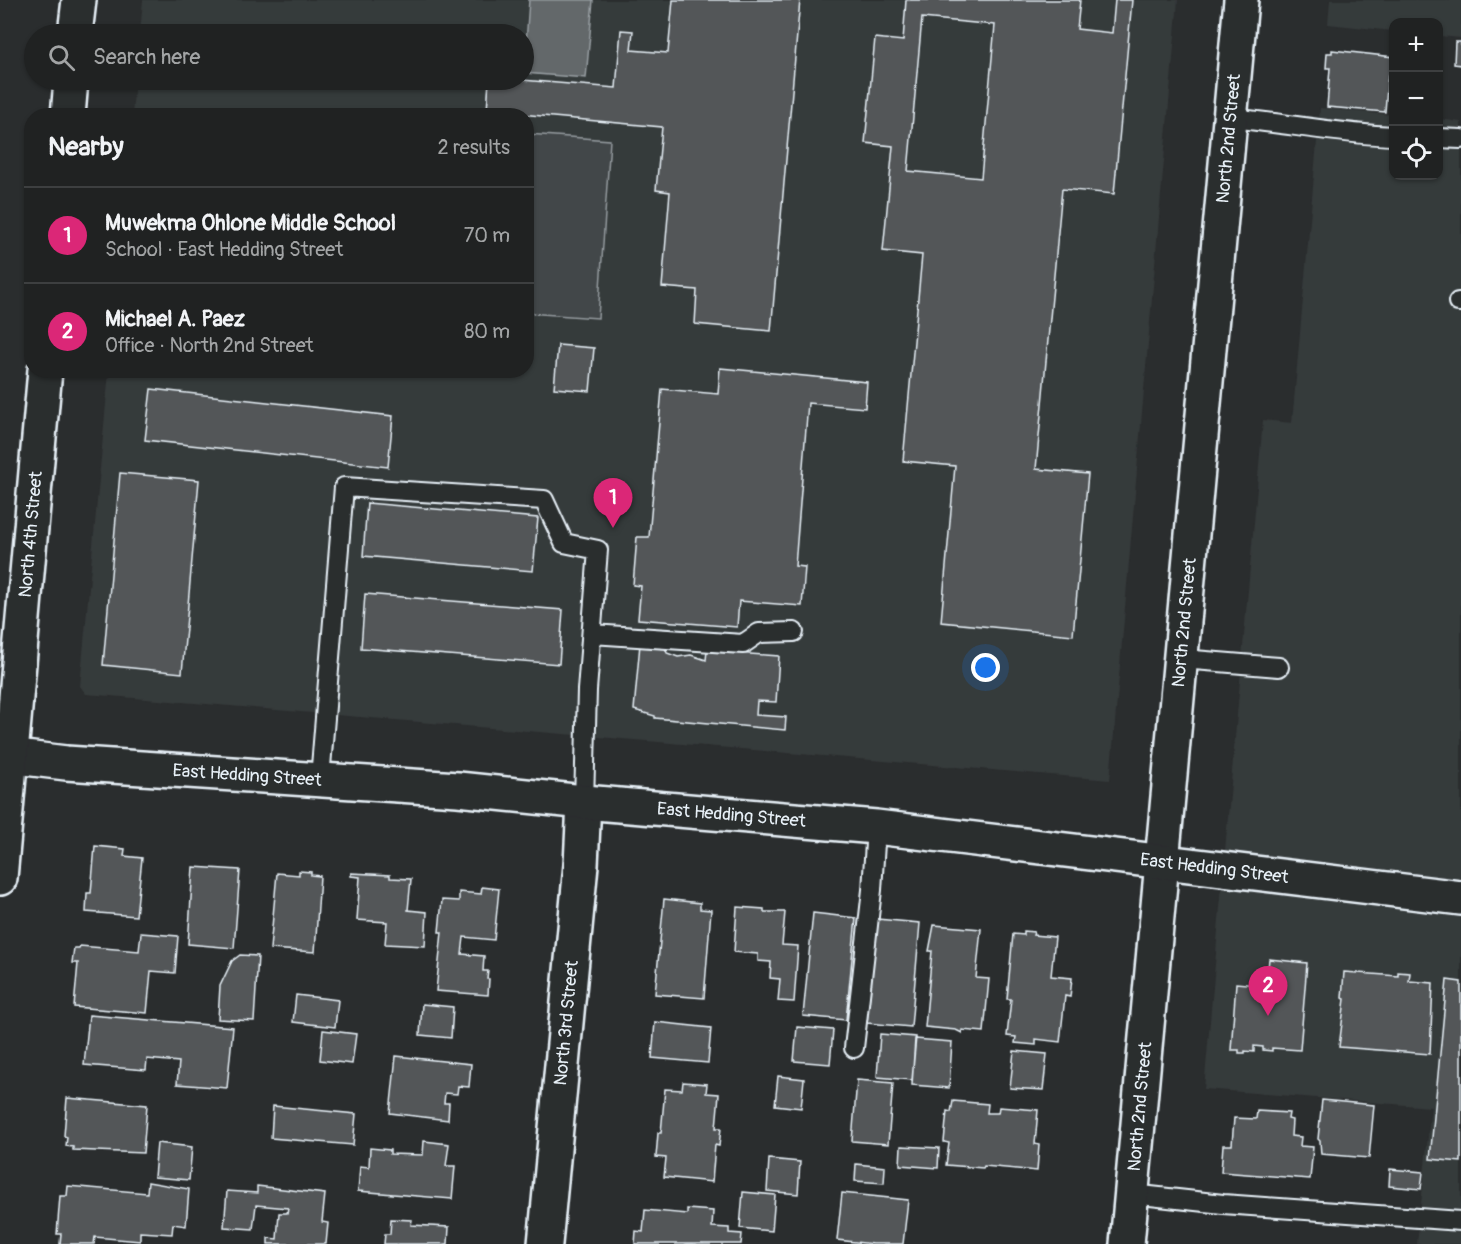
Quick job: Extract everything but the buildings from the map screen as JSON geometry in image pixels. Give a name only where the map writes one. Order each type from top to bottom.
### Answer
[{"type":"main road","points":[[76,24],[79,0]]},
{"type":"main road","name":"North 2nd Street","points":[[1127,1244],[1241,0]]},
{"type":"main road","points":[[69,108],[70,90]]},
{"type":"main road","name":"North 4th Street","points":[[0,878],[5,756],[44,378]]},
{"type":"main road","name":"East Hedding Street","points":[[5,756],[66,763],[458,789],[876,827],[1461,898]]},
{"type":"main road","name":"North 3rd Street","points":[[545,1244],[581,865],[584,802]]},
{"type":"lane","points":[[1230,118],[1333,132],[1389,136]]},
{"type":"lane","points":[[1443,138],[1461,139]]},
{"type":"lane","points":[[320,779],[344,487],[544,500],[564,543],[598,550],[585,746],[584,802]]},
{"type":"lane","points":[[592,634],[743,644],[759,633],[794,632]]},
{"type":"lane","points":[[1182,659],[1279,667]]},
{"type":"lane","points":[[854,1048],[872,890],[876,827]]},
{"type":"lane","points":[[1132,1194],[1223,1204],[1461,1221]]},
{"type":"shaded area","points":[[143,0],[1178,0],[1110,780],[86,694],[80,686],[108,378],[534,378],[534,108],[133,108],[134,90],[534,90],[534,24],[141,24]]},
{"type":"shaded area","points":[[529,0],[593,0],[586,78],[534,74],[534,24],[527,24]]},
{"type":"shaded area","points":[[1330,0],[1461,0],[1461,38],[1443,36],[1443,18],[1389,18],[1389,31],[1328,24]]},
{"type":"shaded area","points":[[1320,108],[1389,115],[1389,180],[1443,180],[1443,120],[1461,122],[1461,1244],[1417,1244],[1431,1107],[1204,1089],[1263,420],[1292,423]]},
{"type":"shaded area","points":[[534,135],[610,140],[598,318],[534,313]]},
{"type":"place","name":"Muwekma Ohlone Middle School","points":[[613,528]]},
{"type":"place","name":"Michael A. Paez","points":[[1268,1016]]}]
